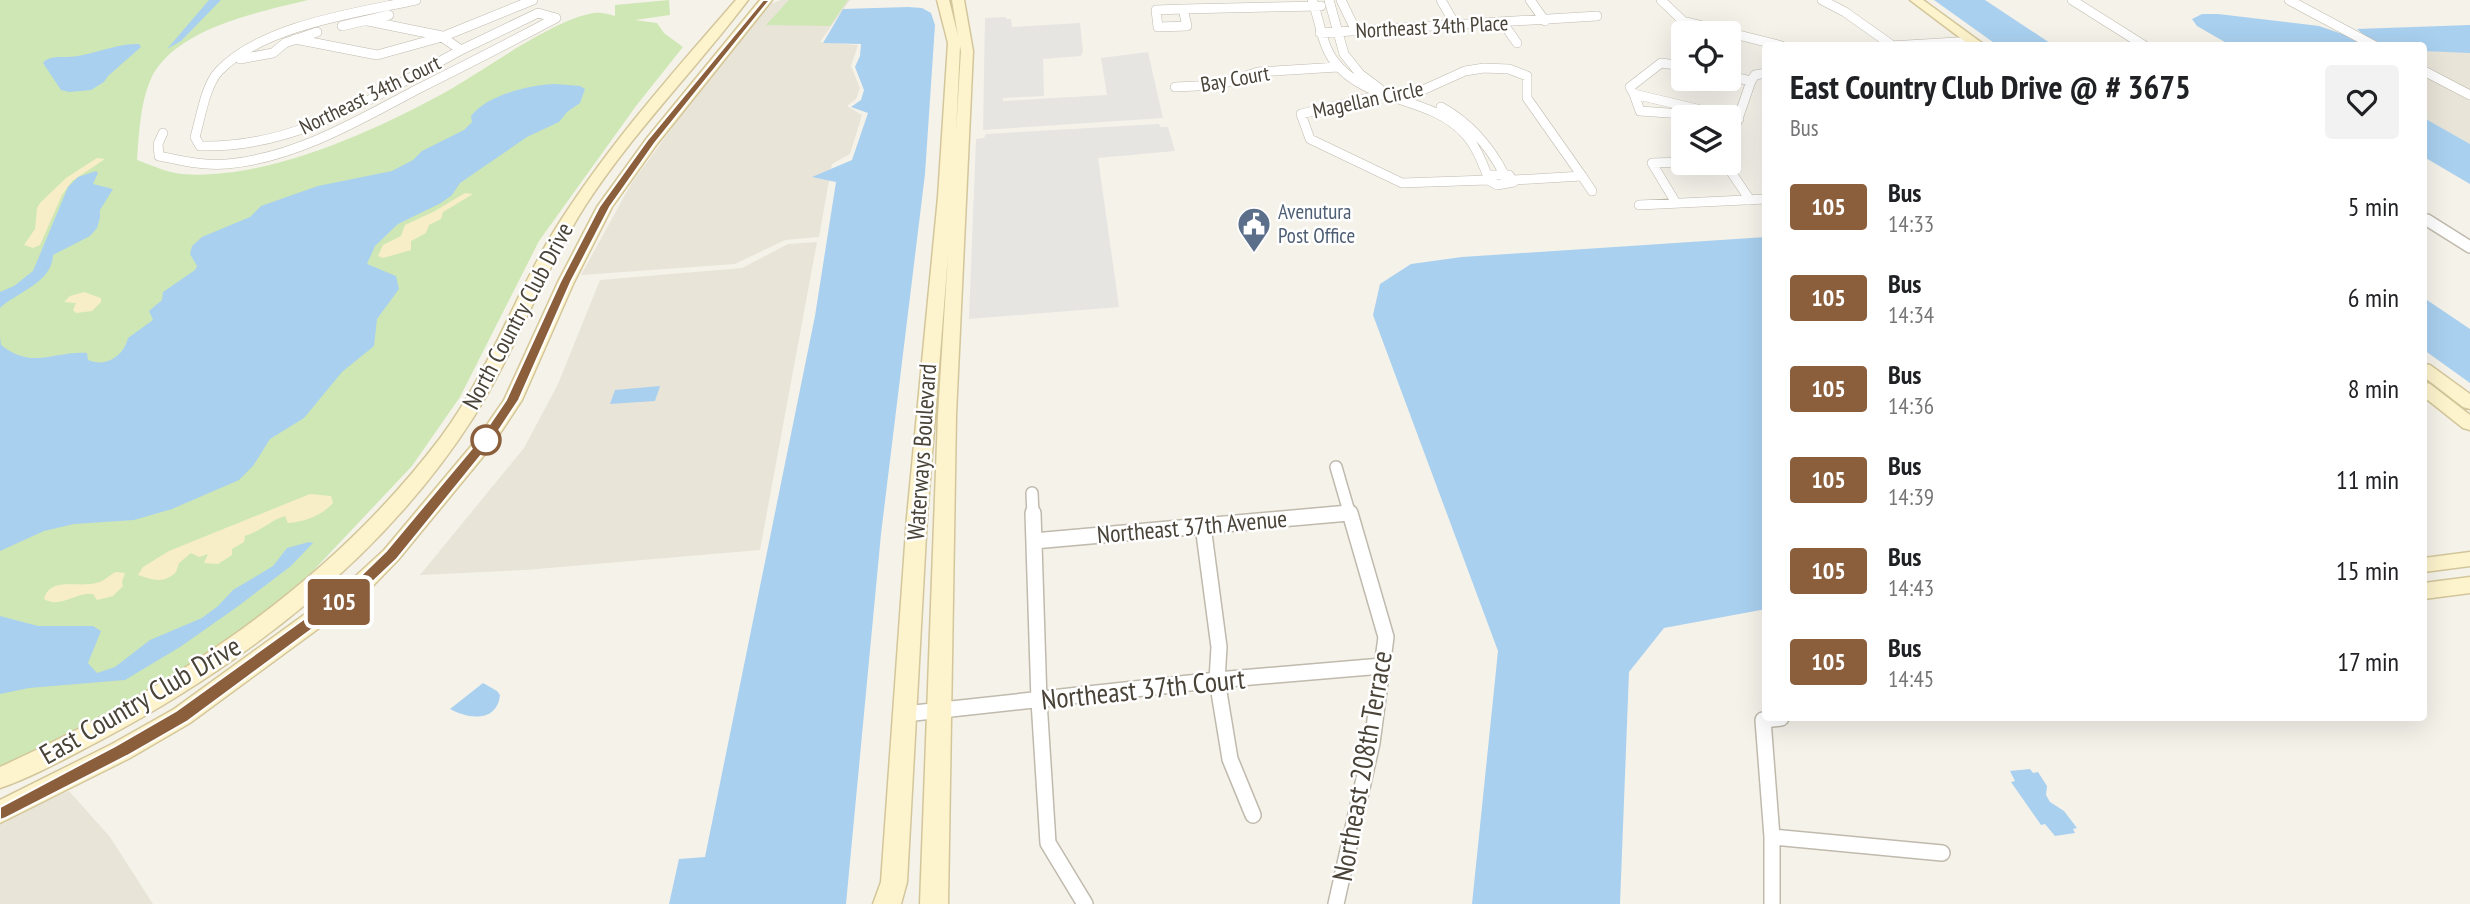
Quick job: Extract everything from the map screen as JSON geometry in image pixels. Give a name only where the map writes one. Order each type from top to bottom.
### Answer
[{"type":"street","name":"Northeast 34th Court","points":[[442,36],[533,0]]},
{"type":"street","name":"North Country Club Drive","points":[[276,615],[330,570],[410,488],[473,401],[541,271],[590,188],[630,131],[742,0]]},
{"type":"street","name":"North Country Club Drive","points":[[300,631],[356,589],[391,555],[484,443],[513,400],[573,269],[605,207],[652,141],[765,0]]},
{"type":"street","name":"Waterways Boulevard","points":[[887,904],[894,882],[917,517],[945,197],[954,44],[943,0]]},
{"type":"street","name":"Waterways Boulevard","points":[[934,904],[937,709],[947,415],[967,51],[958,0]]},
{"type":"street","points":[[1342,0],[1356,31]]},
{"type":"street","points":[[1441,0],[1456,26]]},
{"type":"street","points":[[1530,0],[1545,21],[1598,16]]},
{"type":"street","points":[[1661,0],[1683,22],[1766,42]]},
{"type":"street","points":[[1822,0],[1846,12],[1888,42]]},
{"type":"street","points":[[2072,0],[2139,42]]},
{"type":"street","points":[[2289,0],[2368,42]]},
{"type":"street","points":[[1911,2],[1957,42]]},
{"type":"street","points":[[1911,2],[1973,42]]},
{"type":"street","points":[[236,60],[273,52],[295,39],[366,21],[419,3]]},
{"type":"street","points":[[236,60],[292,29],[419,3]]},
{"type":"street","points":[[1314,3],[1320,33],[1328,54],[1338,67],[1361,88],[1425,109],[1462,131],[1479,155],[1488,178]]},
{"type":"street","points":[[1183,9],[1331,3],[1338,42],[1352,65],[1368,81],[1380,89],[1443,108],[1464,119],[1481,135],[1504,174],[1514,180]]},
{"type":"street","points":[[163,133],[158,144],[159,156],[179,163],[216,164],[265,156],[336,131],[556,18],[538,13],[461,50]]},
{"type":"street","points":[[366,21],[442,36]]},
{"type":"street","name":"Northeast 34th Place","points":[[1320,33],[1545,21]]},
{"type":"street","points":[[1503,23],[1517,43]]},
{"type":"street","name":"Northeast 34th Court","points":[[236,60],[217,73],[195,137],[200,146],[243,148],[310,127],[461,50],[442,36]]},
{"type":"street","points":[[295,39],[377,55],[442,36]]},
{"type":"street","points":[[1671,64],[1661,63],[1630,87],[1640,111],[1671,113]]},
{"type":"street","name":"Bay Court","points":[[1175,87],[1219,85],[1258,72],[1338,67]]},
{"type":"street","name":"Magellan Circle","points":[[1504,174],[1494,174],[1488,178],[1402,183],[1310,139],[1301,114],[1381,95],[1413,94],[1465,71],[1484,68],[1509,69],[1527,76],[1527,98],[1592,191]]},
{"type":"street","points":[[2427,73],[2470,95]]},
{"type":"street","points":[[1741,79],[1751,81],[1762,77]]},
{"type":"street","points":[[1740,105],[1751,81]]},
{"type":"street","points":[[1634,94],[1680,105]]},
{"type":"street","points":[[1671,162],[1652,163],[1676,203]]},
{"type":"street","points":[[1733,175],[1750,200]]},
{"type":"street","name":"Magellan Circle","points":[[1488,178],[1493,184],[1503,186],[1514,180],[1582,176]]},
{"type":"street","points":[[1639,205],[1762,199]]},
{"type":"street","points":[[2427,220],[2470,247]]},
{"type":"street","points":[[541,271],[573,269]]},
{"type":"street","points":[[2427,371],[2470,402]]},
{"type":"street","points":[[2427,390],[2470,424]]},
{"type":"street","points":[[473,401],[513,400]]},
{"type":"street","name":"Northeast 208th Terrace","points":[[1336,467],[1386,638],[1372,743],[1336,904]]},
{"type":"street","points":[[1032,493],[1038,701],[1048,843],[1085,904]]},
{"type":"street","name":"Northeast 37th Avenue","points":[[1034,541],[1350,513]]},
{"type":"street","points":[[1203,526],[1219,647],[1217,680],[1230,759],[1253,815]]},
{"type":"street","points":[[2427,565],[2470,559]]},
{"type":"street","points":[[2427,591],[2470,585]]},
{"type":"street","points":[[276,615],[300,631]]},
{"type":"street","name":"East Country Club Drive","points":[[0,778],[100,729],[184,679],[276,615]]},
{"type":"street","name":"East Country Club Drive","points":[[0,812],[121,751],[182,716],[300,631]]},
{"type":"street","name":"Northeast 37th Court","points":[[905,714],[1217,680],[1381,666]]},
{"type":"street","points":[[1763,721],[1772,837],[1772,904]]},
{"type":"street","points":[[100,729],[121,751]]},
{"type":"street","points":[[1772,837],[1941,853]]},
{"type":"shaded area","points":[[781,0],[850,0],[820,42],[858,45],[851,66],[860,88],[856,99],[847,106],[862,115],[850,154],[832,164],[819,237],[785,240],[735,264],[581,275],[631,184],[702,87],[768,5]]},
{"type":"shaded area","points":[[985,18],[1011,19],[1012,27],[1080,23],[1083,51],[1081,56],[1043,59],[1044,96],[1003,98],[1003,101],[1107,95],[1101,58],[1148,52],[1163,118],[983,130]]},
{"type":"shaded area","points":[[2427,51],[2470,53],[2470,144],[2427,120]]},
{"type":"shaded area","points":[[1159,124],[1160,127],[1168,127],[1175,151],[1098,158],[1119,307],[969,319],[976,139],[984,138],[986,134]]},
{"type":"shaded area","points":[[817,242],[760,550],[525,570],[420,575],[524,448],[558,384],[600,280],[742,268],[788,244]]},
{"type":"shaded area","points":[[69,791],[110,837],[153,904],[0,904],[0,821]]},
{"type":"green space","points":[[0,0],[308,0],[242,17],[219,26],[177,48],[161,63],[150,81],[144,100],[137,160],[182,174],[248,170],[282,162],[352,138],[444,93],[559,25],[594,13],[615,16],[615,5],[669,0],[670,15],[635,20],[657,23],[664,33],[683,47],[636,106],[539,241],[460,397],[412,466],[295,590],[231,641],[120,711],[0,769]]},
{"type":"green space","points":[[789,0],[848,0],[830,26],[766,25]]},
{"type":"sand","points":[[97,158],[105,159],[72,181],[62,195],[40,245],[33,248],[24,245],[35,229],[40,203],[66,178]]},
{"type":"sand","points":[[465,193],[473,194],[443,212],[441,219],[429,225],[426,233],[411,241],[411,250],[383,258],[378,256],[383,245],[401,236],[405,225]]},
{"type":"sand","points":[[84,292],[101,298],[101,302],[92,311],[76,313],[73,310],[76,303],[64,302],[70,296]]},
{"type":"sand","points":[[310,494],[331,496],[333,503],[324,511],[301,521],[288,523],[285,516],[275,520],[245,536],[244,542],[232,549],[232,555],[218,564],[204,563],[208,554],[199,557],[191,553],[179,563],[172,576],[163,580],[138,575],[143,567],[169,551]]},
{"type":"sand","points":[[116,572],[125,573],[123,586],[113,596],[97,600],[93,594],[86,594],[56,602],[44,599],[47,592],[58,585],[99,582]]},
{"type":"water","points":[[209,0],[221,0],[181,41],[167,49]]},
{"type":"water","points":[[1934,0],[1985,0],[2048,42],[1993,42]]},
{"type":"water","points":[[922,8],[931,13],[935,25],[925,174],[881,534],[846,904],[669,904],[679,859],[705,857],[815,316],[836,182],[812,177],[852,160],[868,113],[851,107],[861,100],[864,90],[855,67],[861,44],[823,43],[843,9]]},
{"type":"water","points":[[2202,14],[2218,14],[2319,26],[2351,37],[2365,36],[2357,29],[2470,25],[2470,53],[2427,51],[2427,42],[2225,42],[2197,26],[2192,19]]},
{"type":"water","points":[[139,44],[141,47],[104,82],[91,90],[61,90],[43,63],[54,57],[77,56],[121,45]]},
{"type":"water","points":[[555,84],[580,86],[585,89],[580,103],[559,122],[527,137],[460,183],[452,195],[441,203],[398,224],[375,246],[367,264],[396,276],[399,289],[377,319],[374,346],[342,372],[304,418],[270,439],[253,466],[239,480],[172,509],[134,520],[74,524],[44,531],[0,551],[0,336],[1,345],[23,357],[43,358],[87,353],[88,360],[108,361],[119,355],[128,338],[153,320],[149,311],[162,300],[163,292],[195,270],[197,266],[190,254],[192,246],[202,237],[250,217],[261,206],[318,186],[392,171],[413,160],[422,151],[464,130],[472,122],[471,116],[487,102],[521,89]]},
{"type":"water","points":[[2427,120],[2470,144],[2470,184],[2427,159]]},
{"type":"water","points":[[96,171],[98,173],[93,184],[113,189],[100,210],[97,228],[90,236],[53,255],[47,273],[40,280],[0,308],[0,292],[14,286],[33,271],[68,187],[78,177]]},
{"type":"water","points":[[1762,237],[1762,610],[1664,628],[1629,672],[1620,904],[1472,904],[1498,651],[1373,315],[1380,284],[1411,264],[1462,257]]},
{"type":"water","points":[[2427,300],[2470,329],[2470,383],[2427,352]]},
{"type":"water","points":[[660,386],[655,401],[610,404],[615,390]]},
{"type":"water","points":[[313,543],[291,566],[237,607],[180,647],[125,680],[29,688],[0,694],[0,616],[38,626],[93,626],[101,631],[88,663],[97,673],[115,667],[150,640],[202,618],[233,590],[273,566],[287,548]]},
{"type":"water","points":[[483,683],[500,695],[498,704],[488,714],[465,715],[450,709]]},
{"type":"water","points":[[2030,769],[2033,773],[2038,772],[2047,786],[2046,795],[2050,802],[2064,811],[2077,828],[2073,829],[2075,833],[2055,836],[2045,824],[2041,825],[2011,782],[2015,781],[2010,771]]},
{"type":"bus line","name":"105","points":[[0,812],[121,751],[182,716],[356,589],[391,555],[484,443],[513,400],[566,282],[605,207],[652,141],[765,0]]},
{"type":"place","name":"Avenutura Post Office","points":[[1254,254]]}]
